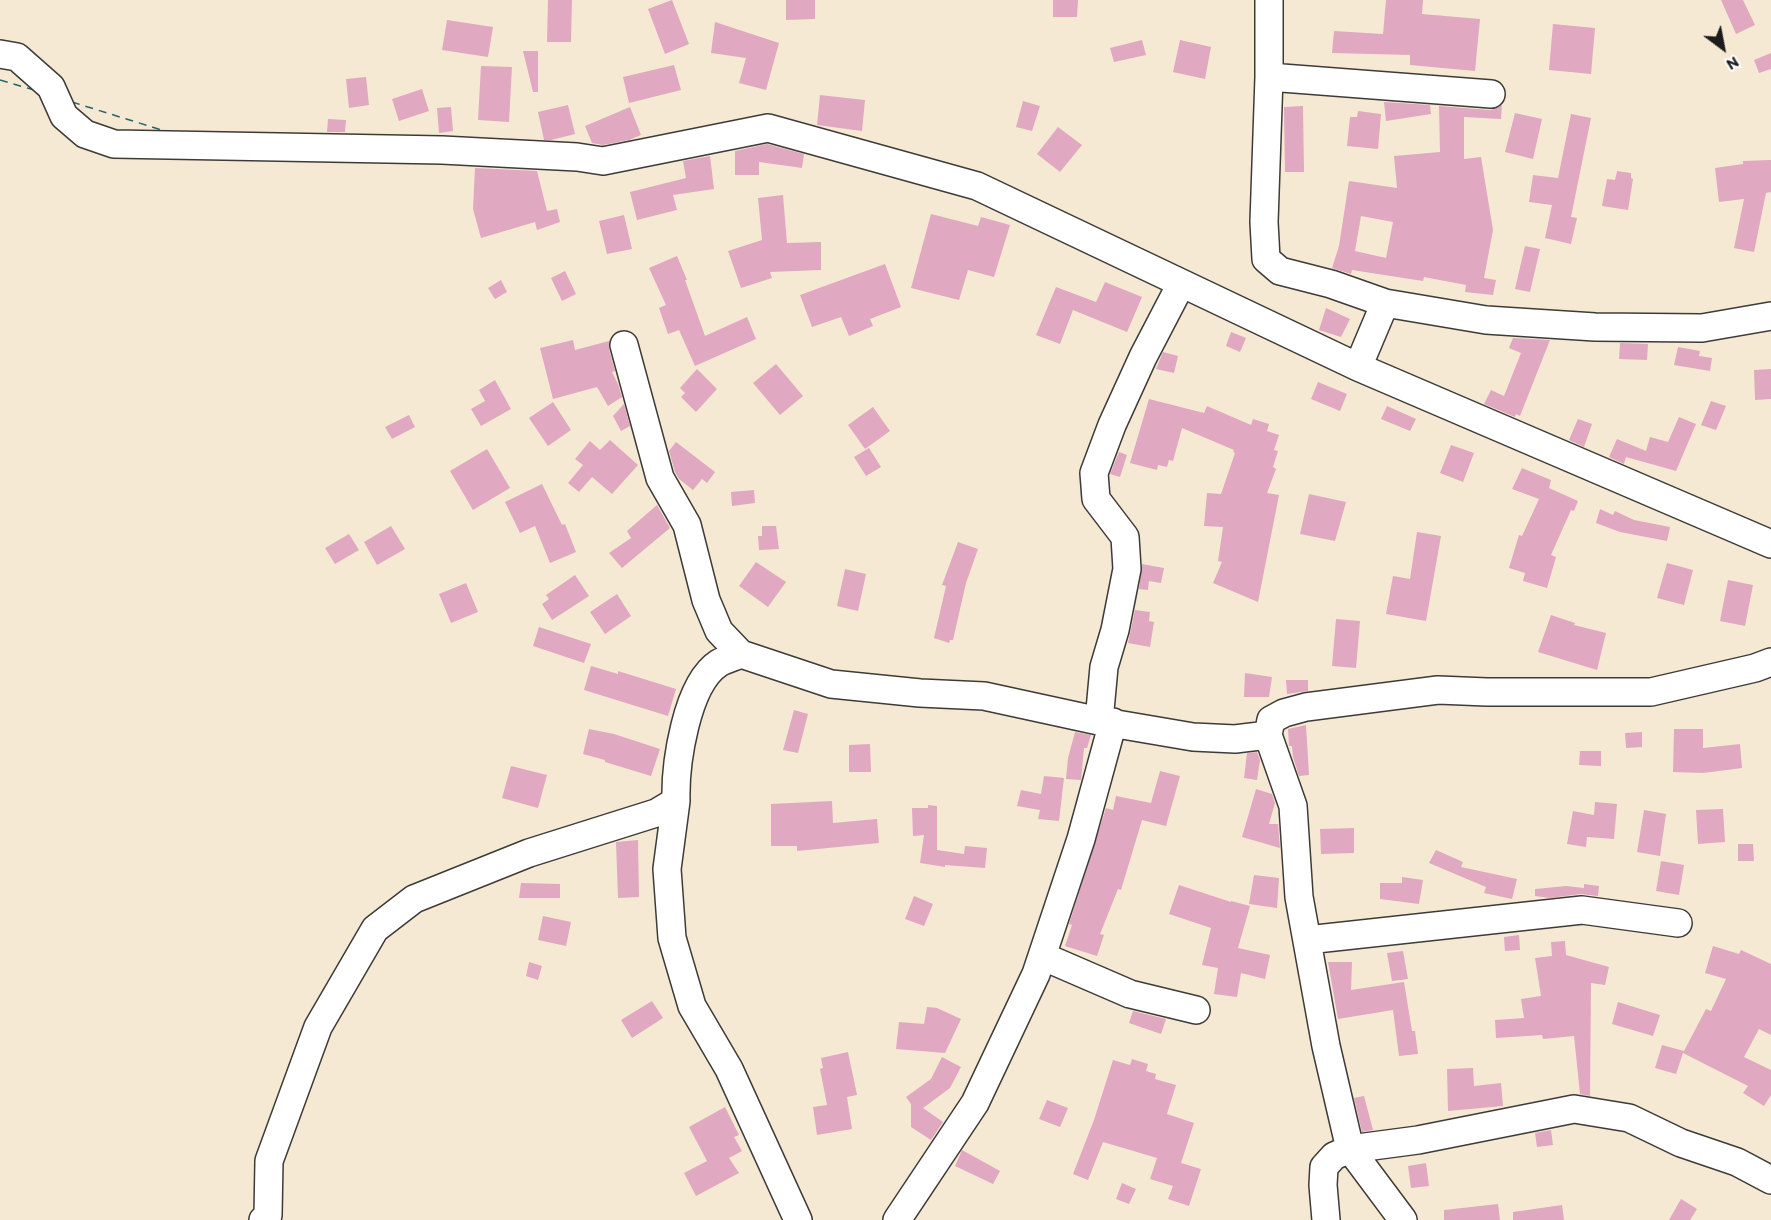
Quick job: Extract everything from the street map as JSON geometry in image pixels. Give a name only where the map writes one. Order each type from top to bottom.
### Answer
[{"type":"street","points":[[1269,0],[1265,186],[1266,260],[1280,271],[1331,284],[1385,303],[1486,320],[1595,327],[1702,328],[1771,316]]},
{"type":"street","points":[[0,54],[17,57],[51,87],[64,116],[86,134],[114,144],[442,150],[577,157],[603,162],[768,128],[976,186],[1358,367],[1771,544]]},
{"type":"street","points":[[1269,77],[1491,94]]},
{"type":"street","points":[[897,1220],[975,1103],[1036,975],[1081,839],[1106,722],[1104,667],[1115,630],[1127,568],[1125,537],[1096,499],[1094,474],[1112,425],[1138,367],[1181,284]]},
{"type":"street","points":[[1358,367],[1385,303]]},
{"type":"street","points":[[624,345],[660,478],[687,525],[706,600],[719,631],[741,654],[831,684],[920,693],[984,696],[1106,722],[1193,737],[1235,739],[1268,735]]},
{"type":"street","points":[[741,654],[719,663],[708,674],[687,714],[675,776],[676,801],[667,869],[672,938],[692,1006],[729,1069],[798,1220]]},
{"type":"street","points":[[1403,1220],[1350,1149],[1326,1046],[1299,897],[1293,806],[1268,735],[1271,720],[1306,706],[1438,690],[1651,692],[1755,668],[1771,662]]},
{"type":"street","points":[[263,1220],[268,1215],[269,1161],[318,1027],[375,929],[414,899],[528,853],[656,813],[676,801]]},
{"type":"street","points":[[1307,940],[1582,910],[1678,923]]},
{"type":"street","points":[[1042,956],[1130,994],[1196,1010]]},
{"type":"street","points":[[1326,1220],[1324,1167],[1334,1156],[1350,1149],[1418,1140],[1574,1109],[1629,1118],[1681,1143],[1737,1162],[1771,1180]]},
{"type":"building","points":[[548,0],[572,0],[571,42],[547,42]]},
{"type":"building","points":[[672,0],[689,44],[665,54],[648,9]]},
{"type":"building","points":[[786,0],[815,0],[815,19],[786,20]]},
{"type":"building","points":[[1053,0],[1078,0],[1077,17],[1053,17]]},
{"type":"building","points":[[1386,0],[1423,0],[1422,14],[1480,19],[1475,71],[1410,65],[1410,55],[1332,53],[1334,31],[1383,34]]},
{"type":"building","points":[[1721,0],[1743,0],[1755,25],[1736,34]]},
{"type":"building","points":[[447,20],[493,27],[488,57],[442,50]]},
{"type":"building","points":[[715,22],[779,43],[766,90],[739,83],[746,58],[711,53]]},
{"type":"building","points":[[1553,24],[1595,28],[1591,74],[1549,70]]},
{"type":"building","points":[[1142,40],[1146,55],[1114,62],[1110,48]]},
{"type":"building","points":[[1180,40],[1211,47],[1205,79],[1173,72]]},
{"type":"building","points":[[523,51],[538,51],[538,92],[533,92]]},
{"type":"building","points":[[1771,53],[1771,69],[1759,73],[1754,60]]},
{"type":"building","points":[[674,65],[681,90],[629,103],[623,77]]},
{"type":"building","points":[[481,66],[512,67],[509,122],[478,120]]},
{"type":"building","points":[[366,77],[369,105],[349,108],[346,79]]},
{"type":"building","points":[[422,89],[429,111],[399,121],[392,99]]},
{"type":"building","points":[[820,95],[865,100],[862,131],[817,125]]},
{"type":"building","points":[[1023,101],[1040,106],[1032,131],[1016,127]]},
{"type":"building","points":[[1384,102],[1430,105],[1431,114],[1386,121]]},
{"type":"building","points":[[568,105],[575,134],[544,140],[538,112]]},
{"type":"building","points":[[1502,105],[1501,119],[1464,117],[1464,159],[1481,157],[1493,230],[1484,278],[1496,280],[1493,295],[1465,292],[1466,285],[1424,277],[1423,281],[1352,270],[1351,274],[1332,268],[1339,246],[1349,181],[1397,188],[1394,156],[1440,152],[1439,106],[1490,110]],"holes":[[[1361,216],[1393,222],[1386,258],[1355,251]]]},
{"type":"building","points":[[1303,106],[1304,172],[1285,172],[1284,107]]},
{"type":"building","points":[[451,107],[453,131],[439,133],[437,108]]},
{"type":"building","points":[[630,107],[641,135],[603,145],[592,143],[585,126]]},
{"type":"building","points":[[1358,111],[1381,114],[1378,149],[1347,146],[1350,117],[1357,117]]},
{"type":"building","points":[[1515,113],[1542,119],[1533,159],[1505,152]]},
{"type":"building","points":[[1571,114],[1591,118],[1571,217],[1577,218],[1571,244],[1545,238],[1552,205],[1529,202],[1533,175],[1558,178]]},
{"type":"building","points":[[328,119],[346,120],[345,132],[327,132]]},
{"type":"building","points":[[1058,127],[1082,145],[1060,172],[1037,154]]},
{"type":"building","points":[[767,144],[804,154],[802,168],[759,162],[759,175],[735,175],[735,151]]},
{"type":"building","points":[[710,156],[714,189],[673,195],[677,210],[637,220],[630,192],[686,178],[683,161]]},
{"type":"building","points":[[1771,160],[1771,192],[1766,193],[1754,252],[1734,248],[1744,199],[1719,202],[1715,168],[1743,164],[1743,161]]},
{"type":"building","points":[[475,168],[537,171],[547,211],[557,209],[560,222],[537,230],[535,222],[481,238],[473,209]]},
{"type":"building","points":[[1617,171],[1631,173],[1633,179],[1628,210],[1602,206],[1607,179],[1615,180]]},
{"type":"building","points":[[783,195],[787,243],[821,242],[821,270],[770,272],[772,278],[741,288],[728,251],[762,240],[758,198]]},
{"type":"building","points":[[931,214],[978,226],[981,217],[1010,225],[994,277],[968,270],[959,300],[911,288]]},
{"type":"building","points":[[624,215],[632,249],[607,254],[599,221]]},
{"type":"building","points":[[1525,246],[1540,249],[1530,292],[1515,289]]},
{"type":"building","points":[[677,256],[705,336],[747,317],[756,339],[695,366],[679,330],[668,334],[659,308],[666,305],[649,268]]},
{"type":"building","points":[[885,264],[901,307],[870,319],[873,326],[849,336],[841,317],[812,327],[800,295]]},
{"type":"building","points":[[565,271],[576,294],[562,301],[551,278]]},
{"type":"building","points":[[501,280],[507,292],[495,299],[488,288]]},
{"type":"building","points":[[1105,282],[1142,297],[1127,332],[1073,310],[1060,344],[1036,335],[1056,287],[1096,302]]},
{"type":"building","points":[[1326,308],[1350,319],[1341,337],[1319,330]]},
{"type":"building","points":[[1231,332],[1246,338],[1240,352],[1226,346]]},
{"type":"building","points":[[1513,338],[1550,340],[1520,416],[1516,414],[1515,417],[1484,404],[1491,390],[1504,396],[1521,353],[1509,348]]},
{"type":"building","points":[[573,340],[575,350],[609,341],[615,371],[612,372],[622,397],[608,406],[597,387],[553,399],[540,348]]},
{"type":"building","points":[[1620,343],[1648,344],[1647,360],[1619,359]]},
{"type":"building","points":[[1678,347],[1700,351],[1699,356],[1712,358],[1710,371],[1674,365]]},
{"type":"building","points":[[1163,352],[1178,356],[1174,373],[1156,369]]},
{"type":"building","points":[[776,364],[803,396],[780,415],[753,383]]},
{"type":"building","points":[[697,369],[717,389],[696,412],[681,397],[685,393],[680,388]]},
{"type":"building","points":[[1771,369],[1771,399],[1755,400],[1754,370]]},
{"type":"building","points":[[495,380],[511,409],[481,426],[471,409],[485,401],[479,390]]},
{"type":"building","points":[[1318,382],[1347,394],[1340,411],[1311,399]]},
{"type":"building","points":[[1149,399],[1204,413],[1207,406],[1251,425],[1253,419],[1269,424],[1267,431],[1279,435],[1274,450],[1278,451],[1273,467],[1276,469],[1267,493],[1279,495],[1258,602],[1213,583],[1222,562],[1218,561],[1223,527],[1204,526],[1207,493],[1221,494],[1235,453],[1234,450],[1182,428],[1173,461],[1169,460],[1167,467],[1158,465],[1157,470],[1130,463]]},
{"type":"building","points":[[1711,401],[1726,406],[1716,430],[1701,425]]},
{"type":"building","points":[[553,402],[571,430],[548,446],[529,418]]},
{"type":"building","points":[[624,404],[630,426],[621,431],[613,416]]},
{"type":"building","points":[[1387,406],[1416,419],[1410,431],[1381,419]]},
{"type":"building","points":[[873,407],[890,431],[865,449],[848,425]]},
{"type":"building","points":[[409,415],[415,427],[392,439],[385,427]]},
{"type":"building","points":[[1679,417],[1696,424],[1676,471],[1626,457],[1624,464],[1609,457],[1617,439],[1646,451],[1650,437],[1668,442]]},
{"type":"building","points":[[1578,419],[1592,424],[1584,447],[1569,440]]},
{"type":"building","points":[[610,440],[638,465],[612,494],[592,477],[579,492],[568,483],[583,465],[575,459],[590,441],[600,450]]},
{"type":"building","points":[[676,442],[715,472],[707,483],[702,479],[693,490],[679,479],[669,451]]},
{"type":"building","points":[[1451,445],[1474,453],[1463,482],[1440,473]]},
{"type":"building","points":[[869,448],[881,467],[866,476],[854,457]]},
{"type":"building","points":[[487,449],[510,488],[473,510],[450,471]]},
{"type":"building","points":[[1119,452],[1127,455],[1120,477],[1110,474]]},
{"type":"building","points":[[1522,468],[1551,480],[1549,488],[1578,501],[1574,511],[1571,510],[1551,555],[1556,557],[1547,588],[1523,581],[1525,573],[1509,568],[1519,535],[1522,536],[1539,499],[1512,489]]},
{"type":"building","points":[[542,484],[562,525],[565,524],[576,552],[550,563],[535,526],[520,533],[505,502]]},
{"type":"building","points":[[754,490],[755,503],[732,506],[731,492]]},
{"type":"building","points":[[1309,494],[1346,502],[1335,541],[1300,534]]},
{"type":"building","points":[[657,505],[670,528],[622,568],[609,553],[631,538],[627,531]]},
{"type":"building","points":[[1600,509],[1613,515],[1615,511],[1634,520],[1670,527],[1667,541],[1620,532],[1596,523]]},
{"type":"building","points":[[391,526],[405,549],[377,565],[364,542]]},
{"type":"building","points":[[762,526],[776,526],[779,549],[759,550],[758,536],[762,536]]},
{"type":"building","points":[[1417,532],[1441,536],[1426,621],[1386,614],[1393,576],[1410,579]]},
{"type":"building","points":[[349,534],[359,550],[335,564],[325,548]]},
{"type":"building","points":[[958,542],[978,549],[966,583],[953,640],[949,643],[934,638],[946,586],[942,585]]},
{"type":"building","points":[[756,562],[786,582],[768,607],[739,586]]},
{"type":"building","points":[[1667,563],[1693,570],[1684,605],[1657,598]]},
{"type":"building","points":[[1142,564],[1164,568],[1161,583],[1149,581],[1148,590],[1139,589]]},
{"type":"building","points":[[845,569],[866,574],[858,611],[837,606]]},
{"type":"building","points":[[575,575],[589,596],[552,620],[542,604],[549,599],[546,595]]},
{"type":"building","points":[[1728,580],[1753,585],[1745,626],[1720,621]]},
{"type":"building","points":[[466,583],[478,612],[451,623],[439,594]]},
{"type":"building","points":[[617,594],[631,616],[605,634],[590,612]]},
{"type":"building","points":[[1135,610],[1150,612],[1149,621],[1154,622],[1150,647],[1128,643]]},
{"type":"building","points":[[1551,615],[1575,623],[1574,625],[1606,633],[1597,670],[1538,652]]},
{"type":"building","points":[[1336,619],[1360,621],[1356,668],[1332,666]]},
{"type":"building","points":[[539,627],[591,644],[584,663],[533,646]]},
{"type":"building","points":[[591,666],[618,674],[618,671],[676,689],[668,716],[584,690]]},
{"type":"building","points":[[1245,673],[1272,677],[1269,697],[1244,697]]},
{"type":"building","points":[[1286,680],[1308,680],[1308,691],[1287,694]]},
{"type":"building","points":[[794,710],[808,714],[798,753],[783,750]]},
{"type":"building","points":[[1306,725],[1309,775],[1299,776],[1292,746],[1289,746],[1288,729]]},
{"type":"building","points":[[589,729],[614,734],[660,749],[651,776],[583,754]]},
{"type":"building","points":[[1674,729],[1703,729],[1703,748],[1740,744],[1742,768],[1703,773],[1673,772]]},
{"type":"building","points":[[1075,732],[1091,735],[1087,748],[1084,748],[1081,780],[1066,779],[1068,758]]},
{"type":"building","points":[[1642,732],[1642,747],[1626,748],[1625,733]]},
{"type":"building","points":[[870,744],[871,772],[849,772],[849,745]]},
{"type":"building","points":[[1580,751],[1601,751],[1601,766],[1579,765]]},
{"type":"building","points":[[1257,752],[1260,760],[1257,780],[1244,778],[1247,753]]},
{"type":"building","points":[[511,766],[547,775],[538,808],[502,798]]},
{"type":"building","points":[[1160,771],[1180,776],[1166,826],[1142,820],[1121,890],[1118,889],[1100,934],[1104,935],[1097,956],[1065,946],[1072,925],[1069,924],[1106,808],[1113,810],[1116,796],[1151,803]]},
{"type":"building","points":[[1044,776],[1064,778],[1059,821],[1038,819],[1040,810],[1017,806],[1021,790],[1041,794]]},
{"type":"building","points":[[1256,789],[1272,794],[1275,803],[1269,824],[1278,824],[1280,848],[1242,837]]},
{"type":"building","points":[[832,801],[833,823],[877,819],[879,843],[797,851],[797,846],[771,846],[771,804]]},
{"type":"building","points":[[1595,802],[1617,804],[1614,839],[1587,837],[1586,847],[1567,844],[1573,811],[1594,815]]},
{"type":"building","points":[[928,805],[937,806],[937,850],[964,854],[965,846],[987,848],[985,868],[945,865],[945,867],[920,863],[924,835],[913,836],[912,808],[928,808]]},
{"type":"building","points":[[1723,809],[1725,842],[1698,844],[1696,810]]},
{"type":"building","points":[[1644,810],[1666,814],[1660,856],[1637,852]]},
{"type":"building","points":[[1354,828],[1354,853],[1321,854],[1320,829]]},
{"type":"building","points":[[638,840],[639,897],[618,898],[616,842]]},
{"type":"building","points":[[1738,844],[1753,844],[1754,861],[1738,861]]},
{"type":"building","points":[[1436,850],[1463,862],[1461,867],[1517,879],[1512,899],[1484,893],[1486,887],[1429,863]]},
{"type":"building","points":[[1661,861],[1684,865],[1679,895],[1656,891]]},
{"type":"building","points":[[1254,875],[1279,878],[1277,908],[1249,904]]},
{"type":"building","points":[[1402,877],[1423,880],[1419,904],[1380,899],[1380,883],[1402,883]]},
{"type":"building","points":[[521,883],[560,884],[560,898],[519,898]]},
{"type":"building","points":[[1584,884],[1599,886],[1598,896],[1581,894],[1550,898],[1535,896],[1535,889],[1566,886],[1584,888]]},
{"type":"building","points":[[1179,885],[1250,906],[1238,948],[1270,955],[1265,979],[1241,973],[1237,997],[1214,994],[1218,968],[1202,965],[1211,928],[1169,914]]},
{"type":"building","points":[[914,896],[933,904],[924,926],[905,919]]},
{"type":"building","points":[[543,916],[571,922],[566,946],[538,940]]},
{"type":"building","points":[[1519,935],[1520,950],[1505,951],[1504,937]]},
{"type":"building","points":[[1565,941],[1566,955],[1609,967],[1605,985],[1591,983],[1590,1096],[1580,1094],[1574,1036],[1543,1039],[1542,1035],[1496,1038],[1495,1020],[1524,1018],[1521,999],[1541,996],[1535,958],[1552,956],[1551,942]]},
{"type":"building","points":[[1713,946],[1739,954],[1741,950],[1771,964],[1771,1035],[1759,1029],[1744,1057],[1771,1070],[1771,1095],[1764,1106],[1743,1093],[1748,1086],[1683,1053],[1676,1074],[1655,1068],[1662,1045],[1684,1051],[1706,1009],[1711,1011],[1726,979],[1705,973]]},
{"type":"building","points":[[1403,951],[1408,979],[1392,981],[1387,953]]},
{"type":"building","points":[[529,962],[542,966],[538,980],[526,976]]},
{"type":"building","points":[[1328,962],[1352,962],[1351,990],[1404,982],[1418,1054],[1399,1056],[1393,1010],[1338,1019]]},
{"type":"building","points":[[652,1001],[663,1018],[632,1038],[621,1020]]},
{"type":"building","points":[[1618,1002],[1660,1015],[1653,1036],[1612,1024]]},
{"type":"building","points":[[927,1007],[937,1008],[961,1019],[945,1053],[896,1049],[899,1022],[924,1024]]},
{"type":"building","points":[[1133,1011],[1166,1019],[1161,1034],[1129,1023]]},
{"type":"building","points":[[848,1052],[857,1095],[847,1097],[852,1129],[817,1135],[813,1107],[827,1105],[820,1069],[823,1068],[821,1058]]},
{"type":"building","points":[[942,1057],[961,1067],[950,1088],[923,1108],[943,1122],[931,1140],[911,1127],[911,1104],[906,1097],[931,1079]]},
{"type":"building","points":[[1132,1059],[1148,1064],[1146,1071],[1156,1074],[1155,1079],[1176,1085],[1167,1114],[1194,1123],[1181,1163],[1201,1169],[1189,1206],[1168,1199],[1173,1186],[1150,1179],[1157,1158],[1103,1142],[1088,1180],[1073,1174],[1094,1120],[1113,1060],[1130,1065]]},
{"type":"building","points":[[1473,1068],[1474,1086],[1501,1083],[1503,1106],[1448,1111],[1447,1069]]},
{"type":"building","points":[[1364,1096],[1373,1130],[1362,1132],[1354,1098]]},
{"type":"building","points":[[1047,1100],[1068,1108],[1060,1127],[1039,1119]]},
{"type":"building","points":[[725,1107],[739,1135],[734,1137],[742,1151],[729,1158],[739,1173],[696,1196],[684,1173],[707,1161],[689,1127]]},
{"type":"building","points":[[1551,1130],[1553,1145],[1537,1147],[1535,1133]]},
{"type":"building","points":[[962,1150],[1000,1171],[993,1184],[955,1166]]},
{"type":"building","points":[[1426,1163],[1429,1186],[1411,1188],[1408,1166]]},
{"type":"building","points":[[1122,1183],[1136,1189],[1129,1204],[1116,1199]]},
{"type":"building","points":[[1681,1199],[1697,1209],[1690,1220],[1669,1220]]},
{"type":"building","points":[[1498,1204],[1500,1220],[1444,1220],[1444,1210]]},
{"type":"building","points":[[1562,1205],[1564,1220],[1513,1220],[1513,1212]]},
{"type":"ferry route","points":[[0,80],[34,90]]},
{"type":"ferry route","points":[[72,102],[168,132]]}]
